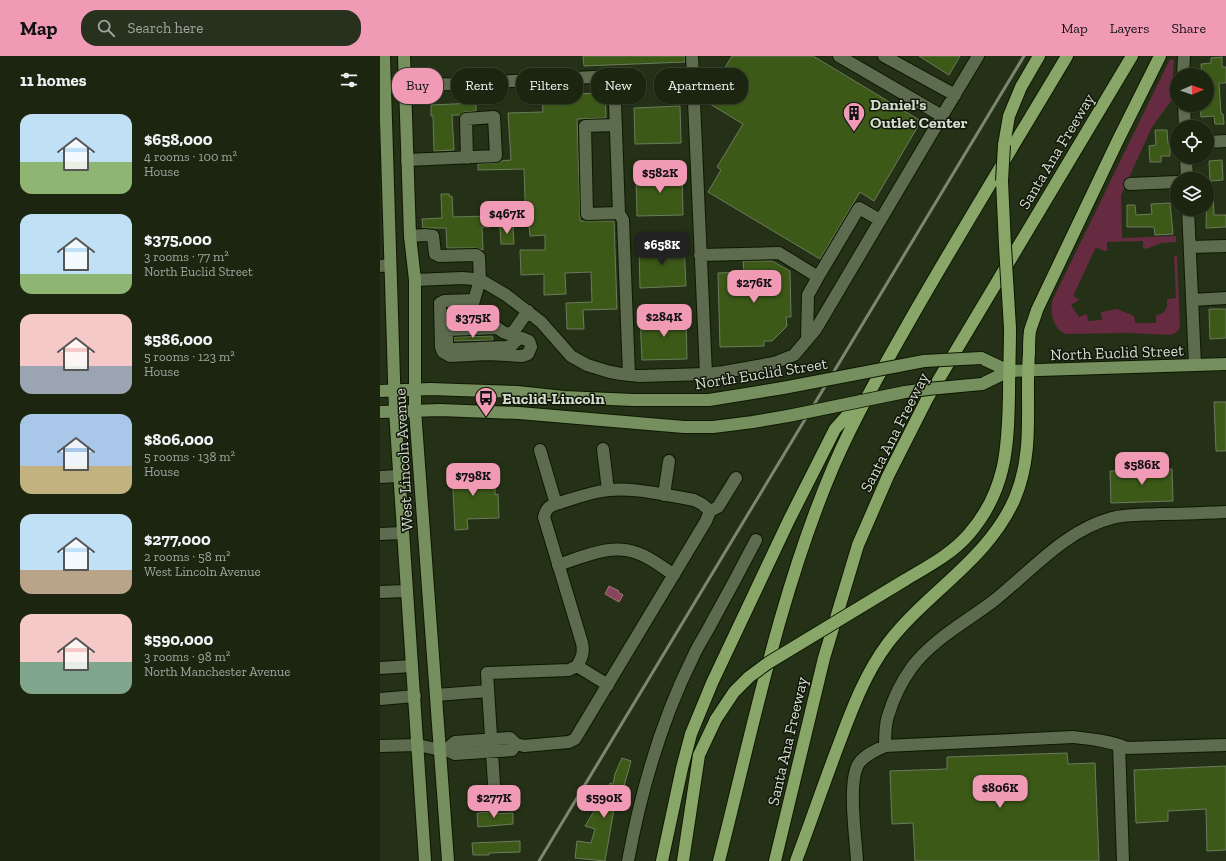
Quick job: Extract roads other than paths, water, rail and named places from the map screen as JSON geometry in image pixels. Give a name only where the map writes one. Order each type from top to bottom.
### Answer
[{"type":"highway","points":[[683,861],[699,756],[716,719],[734,692],[749,677],[768,663],[936,562],[968,534],[982,516],[996,492],[1008,443],[1010,371],[1010,328],[1002,181],[1004,145],[1009,116],[1021,87],[1039,56]]},
{"type":"highway","points":[[719,861],[776,632],[812,521],[835,464],[871,389],[939,270],[1067,56]]},
{"type":"highway","name":"Santa Ana Freeway","points":[[775,861],[824,658],[858,545],[888,476],[927,399],[1132,56]]},
{"type":"highway","points":[[796,861],[853,707],[864,681],[875,661],[908,622],[980,552],[1007,514],[1012,503],[1022,478],[1028,440],[1027,371],[1030,331],[1037,310],[1160,56]]},
{"type":"highway","points":[[662,861],[688,748],[712,683],[786,526],[835,429],[871,389]]},
{"type":"main road","name":"West Lincoln Avenue","points":[[384,56],[382,69],[385,86],[383,110],[385,266],[425,861]]},
{"type":"main road","name":"West Lincoln Avenue","points":[[404,56],[404,68]]},
{"type":"main road","points":[[385,86],[392,86]]},
{"type":"main road","name":"West Lincoln Avenue","points":[[406,104],[410,236],[415,280],[415,410],[436,695],[443,750],[448,861]]},
{"type":"main road","name":"North Euclid Street","points":[[380,391],[415,389],[517,392],[564,397],[633,400],[709,400],[924,361],[981,358],[1010,371],[1226,364]]},
{"type":"main road","name":"North Euclid Street","points":[[380,412],[415,410],[519,413],[684,427],[713,427],[753,422],[905,392],[982,384],[1010,371]]},
{"type":"street","points":[[692,56],[706,374]]},
{"type":"street","points":[[839,56],[942,116]]},
{"type":"street","points":[[884,56],[955,95]]},
{"type":"street","points":[[415,280],[454,278],[480,280],[495,288],[528,311],[546,327],[559,344],[571,356],[597,369],[629,375],[706,374],[774,363],[794,355],[816,329],[978,56]]},
{"type":"street","points":[[1183,68],[1184,56]]},
{"type":"street","points":[[443,84],[614,76],[619,213],[623,220],[629,375]]},
{"type":"street","points":[[616,125],[585,126],[587,214],[619,213]]},
{"type":"street","points":[[1214,142],[1226,141]]},
{"type":"street","points":[[407,160],[468,158]]},
{"type":"street","points":[[1130,184],[1170,182]]},
{"type":"street","points":[[808,338],[808,294],[859,208],[880,220]]},
{"type":"street","points":[[1188,216],[1195,365]]},
{"type":"street","points":[[410,236],[433,236],[435,254],[439,256],[476,255],[479,258],[480,280],[472,307],[473,310],[497,328],[506,333],[512,333],[528,311]]},
{"type":"street","points":[[1190,247],[1226,246]]},
{"type":"street","points":[[700,255],[779,253],[818,276]]},
{"type":"street","points":[[1192,300],[1226,298]]},
{"type":"street","points":[[473,300],[444,301],[440,303],[441,347],[443,352],[450,356],[488,354],[522,356],[528,354],[531,350],[529,341],[522,338],[518,339],[511,346],[506,347],[454,350],[447,346],[447,330],[497,328]]},
{"type":"street","points":[[603,449],[608,490]]},
{"type":"street","points":[[540,450],[556,504]]},
{"type":"street","points":[[664,495],[669,461]]},
{"type":"street","points":[[380,477],[399,476]]},
{"type":"street","points":[[380,746],[418,745],[455,754],[472,747],[491,746],[512,750],[516,744],[524,746],[570,742],[575,739],[706,521],[710,511],[718,507],[736,478]]},
{"type":"street","points":[[495,800],[487,673],[569,670],[577,666],[582,659],[582,643],[544,517],[546,510],[550,506],[556,504],[608,490],[637,491],[694,500],[702,504],[710,511]]},
{"type":"street","points":[[884,746],[888,716],[903,681],[925,653],[949,633],[995,600],[1063,542],[1086,528],[1111,518],[1133,515],[1226,512]]},
{"type":"street","points":[[380,534],[403,533]]},
{"type":"street","points":[[628,861],[640,803],[665,723],[693,656],[756,540]]},
{"type":"street","points":[[558,565],[603,551],[620,549],[643,555],[674,575]]},
{"type":"street","points":[[380,592],[407,591]]},
{"type":"street","points":[[380,668],[412,666]]},
{"type":"street","points":[[577,666],[608,685]]},
{"type":"street","points":[[436,695],[488,691]]},
{"type":"street","points":[[380,699],[414,696]]},
{"type":"street","points":[[857,861],[853,796],[854,775],[859,763],[870,754],[884,746],[1073,737],[1095,739],[1127,748],[1226,745]]},
{"type":"street","points":[[1119,745],[1123,861]]},
{"type":"railway","points":[[539,861],[1024,56]]},
{"type":"place","name":"Daniel's Outlet Center","points":[[854,132]]},
{"type":"place","name":"Euclid-Lincoln","points":[[486,418]]}]
